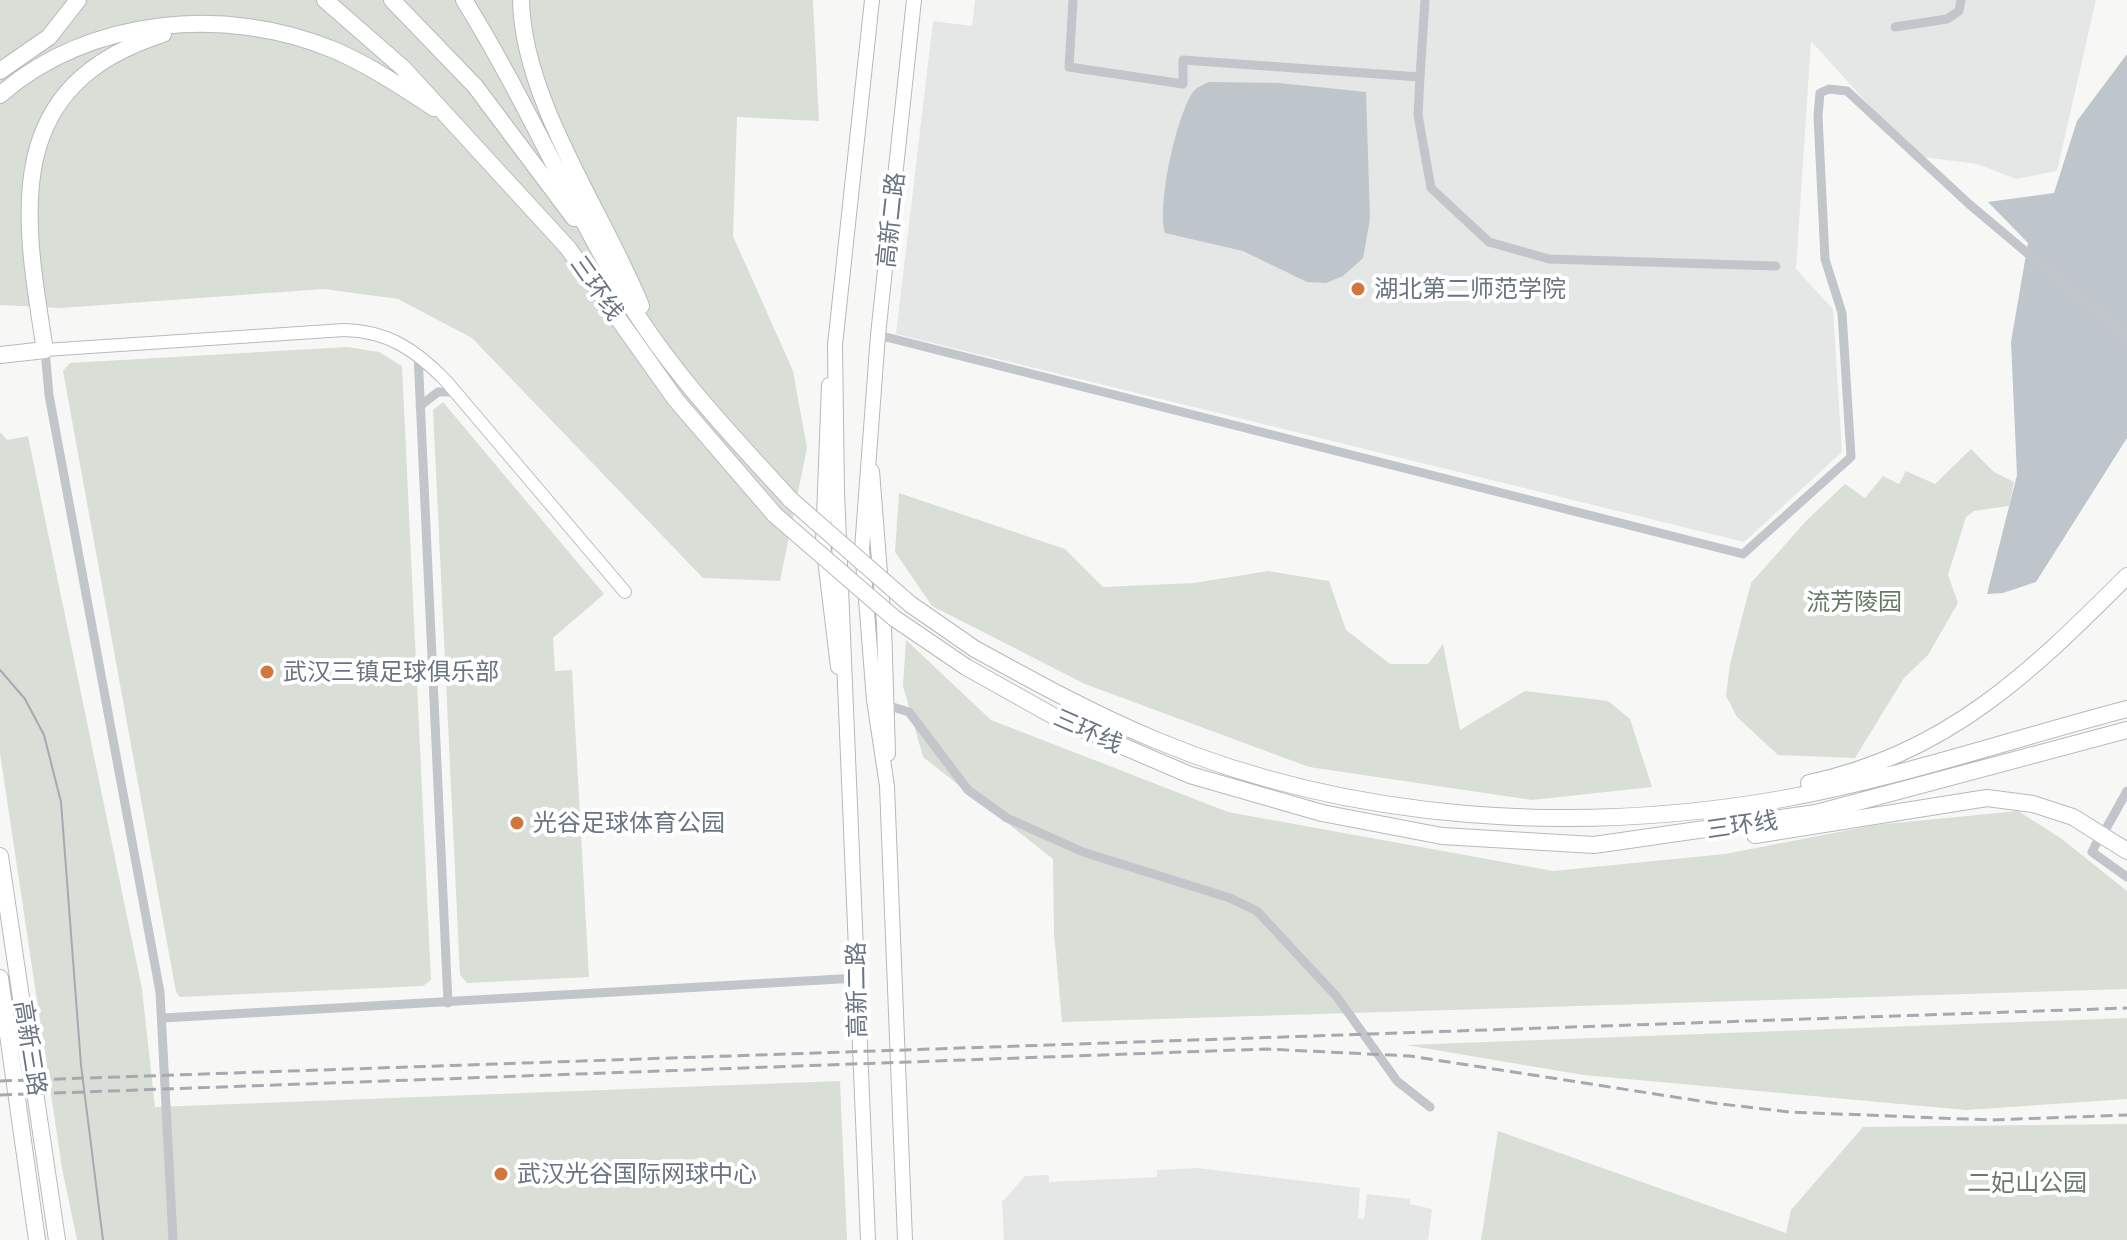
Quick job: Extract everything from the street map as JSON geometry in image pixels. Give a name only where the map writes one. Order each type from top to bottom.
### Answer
[{"type":"highway","points":[[0,71],[49,37],[78,0]]},
{"type":"highway","points":[[314,0],[369,37]]},
{"type":"highway","name":"三环线","points":[[325,0],[369,37],[464,131],[568,248],[676,400],[775,515],[894,618],[966,667],[1057,718],[1190,775],[1322,813],[1457,837],[1594,845],[1816,813],[2127,730]]},
{"type":"highway","points":[[392,0],[475,86],[536,163],[615,279]]},
{"type":"highway","name":"三环线","points":[[464,0],[524,100],[615,279],[698,397],[791,500],[910,604],[975,649],[1063,697],[1160,742],[1280,781],[1423,811],[1583,818],[1702,811],[1784,799],[1895,773],[2127,709]]},
{"type":"highway","points":[[521,0],[529,52],[552,115],[652,334]]},
{"type":"highway","points":[[0,95],[44,63],[90,42],[135,30],[195,24],[261,29],[333,50],[393,81],[464,131]]},
{"type":"highway","points":[[2,355],[45,350],[27,224],[31,169],[39,139],[53,111],[72,86],[96,65],[146,39],[195,24]]},
{"type":"highway","points":[[1583,818],[1824,779],[1915,747],[1978,711],[2016,684],[2127,576]]},
{"type":"highway","points":[[1665,835],[1752,835],[1987,798],[2033,804],[2073,817],[2127,851]]},
{"type":"highway","name":"高新三路","points":[[0,856],[57,1240]]},
{"type":"highway","name":"高新三路","points":[[0,978],[37,1235]]},
{"type":"main road","name":"高新二路","points":[[868,1240],[835,345],[872,0]]},
{"type":"main road","name":"高新二路","points":[[887,786],[874,700],[862,549],[878,335],[914,0]]},
{"type":"main road","name":"高新二路","points":[[869,441],[884,624],[887,786],[905,1240]]},
{"type":"street","points":[[1073,0],[1069,67],[1183,84],[1183,60],[1420,77]]},
{"type":"street","points":[[1425,0],[1418,115],[1431,188],[1489,242],[1549,259],[1776,266]]},
{"type":"street","points":[[1895,27],[1947,19],[1959,11],[1961,0]]},
{"type":"street","points":[[878,335],[1743,554],[1851,457],[1842,313],[1825,259],[1818,116],[1820,93],[1829,89],[1847,91],[1969,204],[2127,337]]},
{"type":"street","points":[[173,1240],[163,1018],[49,395],[45,350],[352,330],[392,339],[418,354],[455,392],[625,592]]},
{"type":"street","points":[[418,354],[448,1003]]},
{"type":"street","points":[[420,406],[438,392],[455,392]]},
{"type":"street","points":[[886,705],[909,712],[968,790],[1007,818],[1083,852],[1230,898],[1257,911],[1337,997],[1397,1081],[1430,1107]]},
{"type":"street","points":[[2107,827],[2127,791]]},
{"type":"street","points":[[2098,840],[2092,852],[2127,877]]},
{"type":"street","points":[[163,1018],[857,978]]},
{"type":"shaded area","name":"湖北第二师范学院","points":[[975,0],[2096,0],[2057,171],[2016,179],[1977,164],[1915,156],[1811,41],[1796,269],[1833,309],[1842,452],[1744,542],[896,334],[933,21],[972,26]]},
{"type":"shaded area","points":[[2127,54],[2127,438],[2036,582],[2003,593],[1987,594],[2017,475],[2011,342],[2028,243],[1988,202],[2054,193],[2077,121]]},
{"type":"shaded area","points":[[1209,82],[1279,83],[1366,92],[1370,219],[1363,258],[1343,276],[1326,283],[1307,282],[1243,251],[1165,233],[1166,182],[1180,120],[1193,92]]},
{"type":"shaded area","points":[[1198,1168],[1360,1188],[1358,1218],[1364,1219],[1367,1194],[1410,1199],[1410,1204],[1432,1209],[1428,1240],[1004,1240],[1002,1202],[1025,1176],[1049,1175],[1049,1182],[1157,1177],[1157,1170]]},
{"type":"green space","points":[[0,0],[813,0],[819,121],[737,117],[733,236],[793,371],[807,448],[780,581],[703,578],[472,338],[398,299],[324,289],[61,308],[0,305]]},
{"type":"green space","name":"武汉三镇足球俱乐部","points":[[347,347],[379,352],[402,366],[431,980],[423,986],[180,997],[176,992],[63,371],[70,363]]},
{"type":"green space","name":"光谷足球体育公园","points":[[443,402],[604,594],[553,638],[555,671],[572,670],[589,977],[467,983],[460,975],[433,410]]},
{"type":"green space","points":[[0,432],[7,440],[28,436],[142,989],[155,1107],[840,1081],[847,1240],[77,1240],[62,1168],[0,753]]},
{"type":"green space","name":"流芳陵园","points":[[1971,449],[1994,472],[2014,482],[2009,506],[1974,511],[1966,517],[1948,575],[1958,603],[1928,655],[1904,678],[1855,758],[1778,755],[1737,717],[1726,696],[1730,664],[1751,583],[1806,521],[1845,484],[1865,498],[1883,476],[1899,484],[1906,471],[1935,484]]},
{"type":"green space","points":[[899,493],[1065,549],[1103,587],[1194,583],[1268,571],[1329,581],[1346,630],[1390,664],[1428,664],[1443,644],[1460,730],[1525,691],[1608,701],[1630,719],[1652,787],[1532,800],[1309,767],[1085,684],[932,606],[895,552]]},
{"type":"green space","points":[[906,640],[991,720],[1228,812],[1553,871],[1725,854],[1875,825],[2018,811],[2062,839],[2127,891],[2127,989],[1062,1022],[1054,933],[1053,859],[923,757],[903,686]]},
{"type":"green space","points":[[2127,1018],[2127,1099],[1966,1110],[1583,1075],[1406,1045]]},
{"type":"green space","name":"二妃山公园","points":[[2127,1124],[2127,1240],[1481,1240],[1498,1131],[1786,1233],[1791,1210],[1863,1127]]},
{"type":"tram line","points":[[0,670],[25,699],[44,735],[61,802],[81,1065],[103,1240]]},
{"type":"railway","points":[[0,1081],[2127,1008]]},
{"type":"railway","points":[[0,1095],[1266,1049],[1410,1056],[1789,1112],[1991,1120],[2127,1115]]},
{"type":"place","name":"湖北第二师范学院","points":[[1358,289]]},
{"type":"place","name":"武汉三镇足球俱乐部","points":[[267,672]]},
{"type":"place","name":"光谷足球体育公园","points":[[517,823]]},
{"type":"place","name":"武汉光谷国际网球中心","points":[[501,1174]]}]
